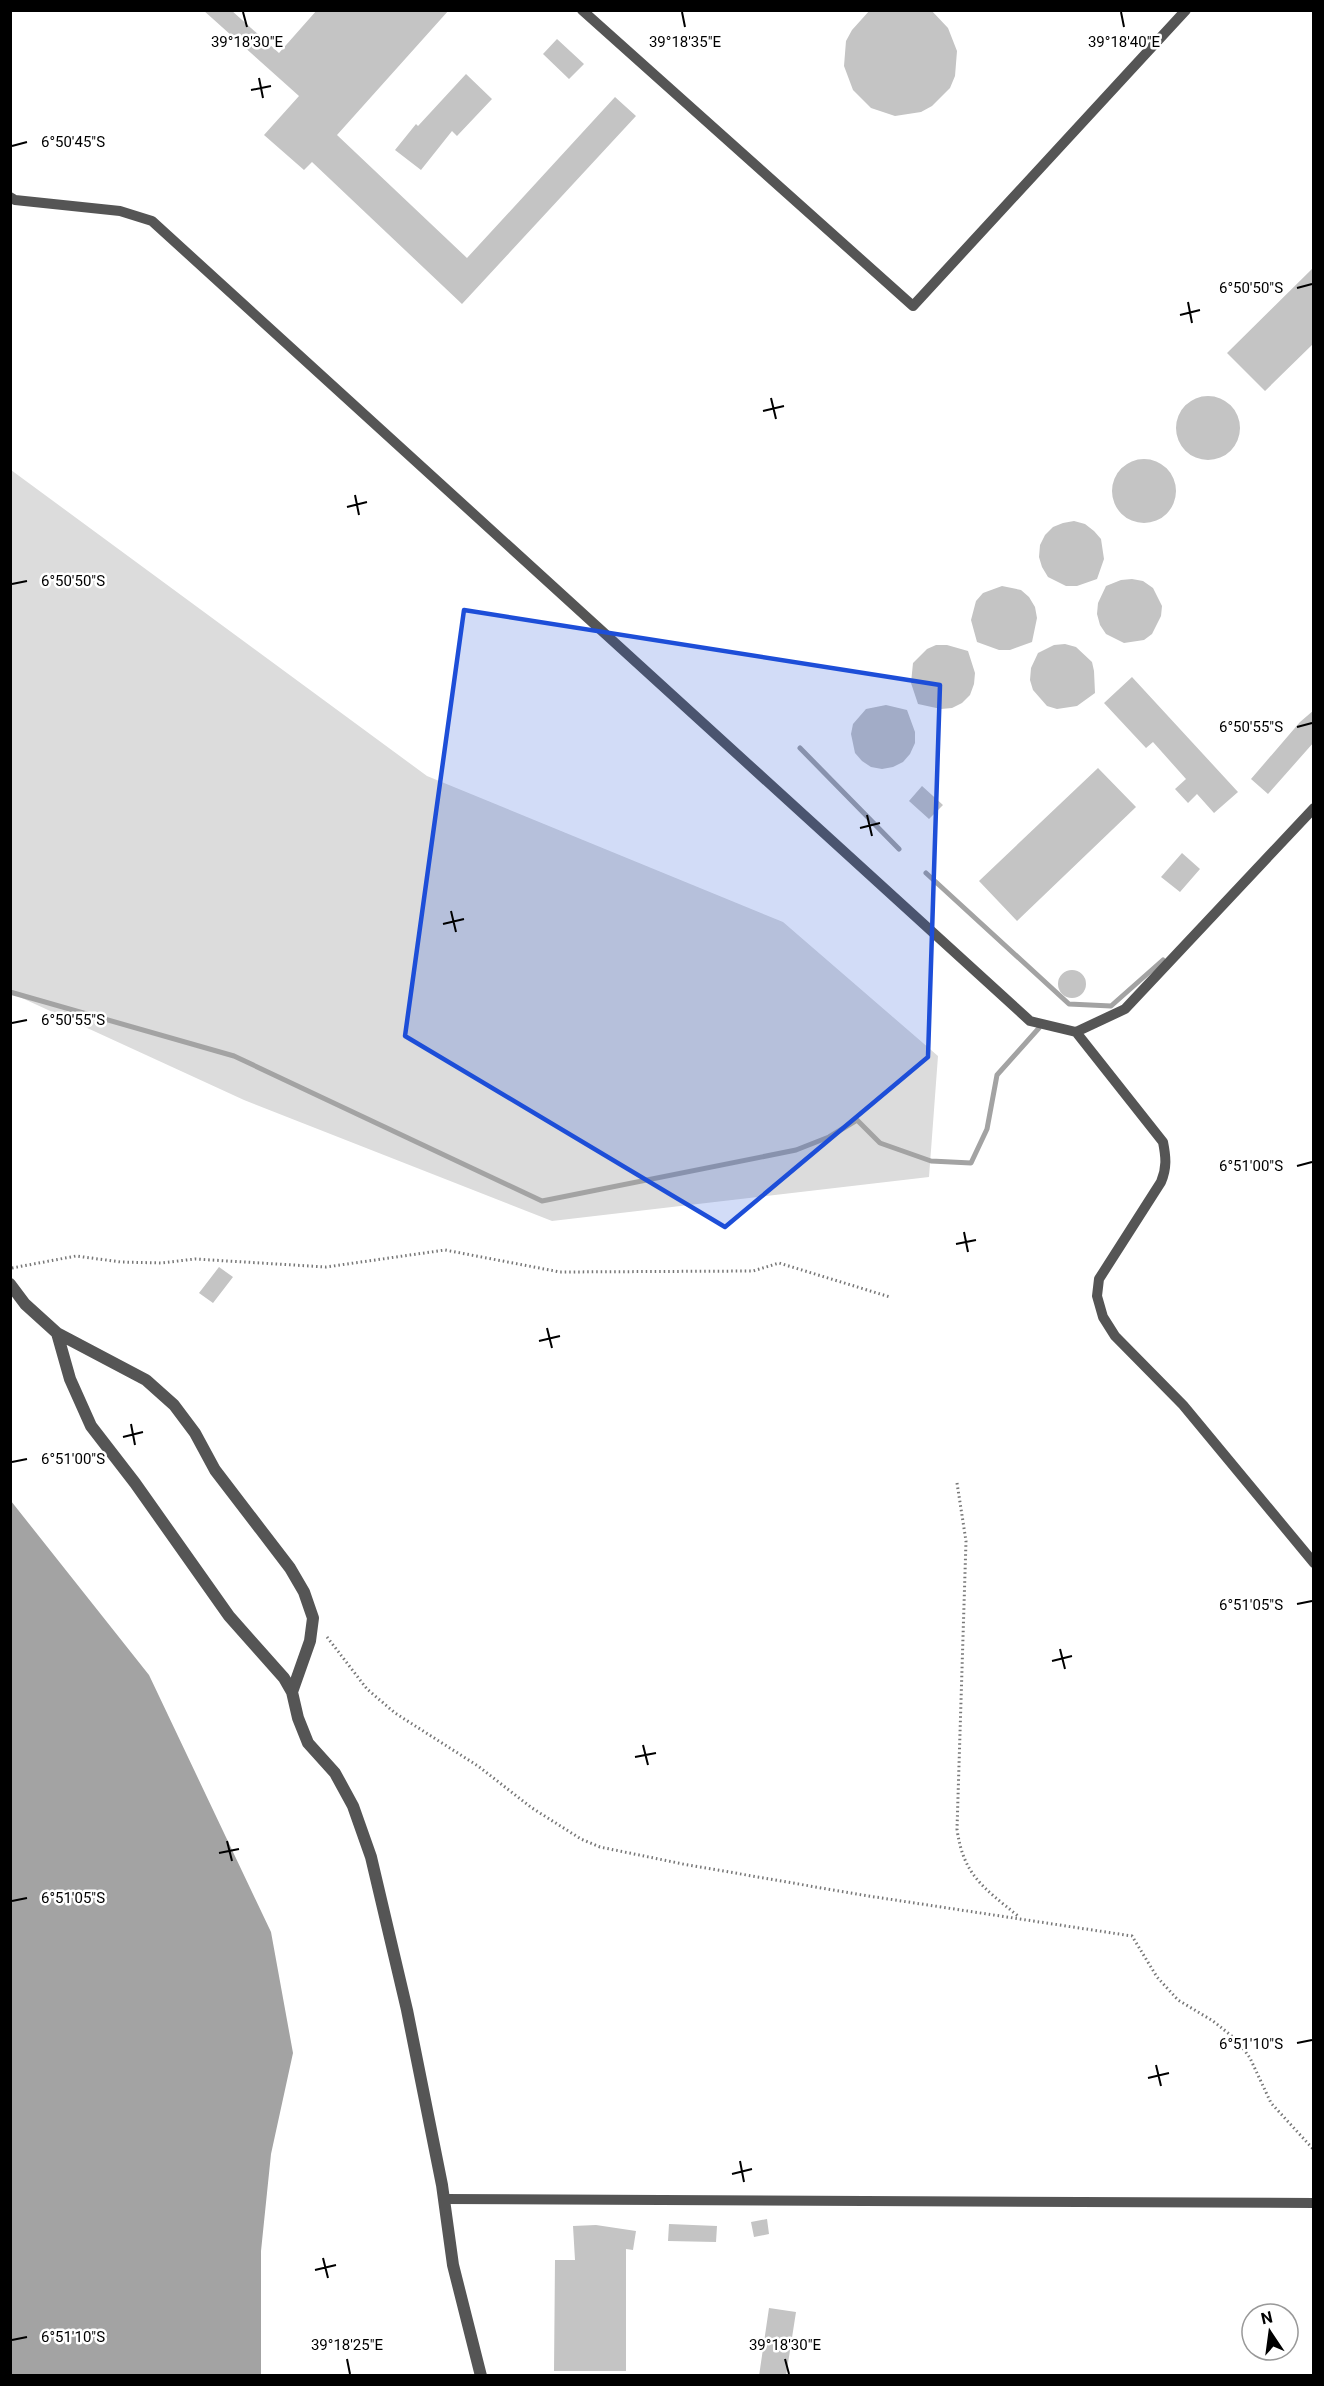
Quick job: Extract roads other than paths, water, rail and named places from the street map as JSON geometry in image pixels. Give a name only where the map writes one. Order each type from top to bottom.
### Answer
[{"type":"street","points":[[10,1284],[25,1304],[57,1333],[146,1380],[174,1405],[195,1433],[215,1470],[290,1568],[304,1592],[313,1618],[310,1641],[292,1692]]},
{"type":"street","points":[[57,1333],[70,1379],[91,1426],[135,1483],[230,1616],[284,1678],[292,1692],[308,1743],[335,1773],[353,1806],[364,1833],[406,2010],[444,2199],[453,2265],[481,2376]]},
{"type":"lane","points":[[582,10],[913,306],[1186,10]]},
{"type":"lane","points":[[10,197],[15,200],[120,211],[152,221],[1030,1021],[1076,1032],[1163,1142],[1166,1156],[1166,1171],[1161,1182],[1099,1279],[1096,1296],[1102,1317],[1115,1336],[1197,1422],[1314,1563]]},
{"type":"lane","points":[[1076,1032],[1125,1009],[1314,807]]},
{"type":"lane","points":[[444,2199],[1314,2203]]},
{"type":"waterway","points":[[800,748],[899,849]]},
{"type":"waterway","points":[[926,873],[1069,1004],[1111,1006],[1163,960]]},
{"type":"waterway","points":[[10,992],[234,1056],[542,1201],[796,1150],[829,1137],[857,1120],[880,1143],[931,1161],[971,1163],[987,1129],[997,1075],[1039,1028]]}]
